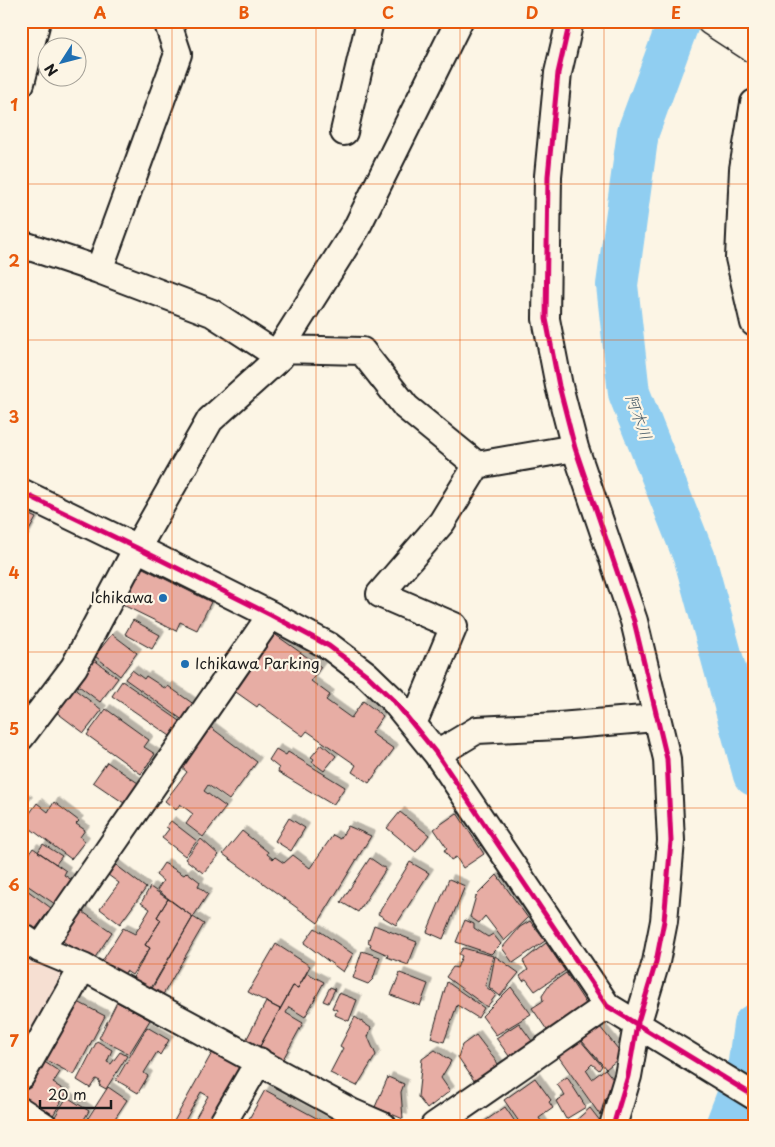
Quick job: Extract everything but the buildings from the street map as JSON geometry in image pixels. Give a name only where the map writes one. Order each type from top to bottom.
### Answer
[{"type":"main road","points":[[711,21],[754,49]]},
{"type":"street","points":[[21,83],[37,21]]},
{"type":"street","points":[[99,270],[178,54],[167,21]]},
{"type":"street","points":[[344,132],[370,21]]},
{"type":"street","points":[[21,737],[74,667],[137,548],[210,420],[280,353],[356,229],[459,21]]},
{"type":"street","points":[[570,21],[558,73],[548,176],[546,319],[559,386],[575,448],[634,621],[667,759],[671,841],[664,921],[656,962],[637,1025],[628,1076],[613,1126]]},
{"type":"street","points":[[754,103],[743,169],[739,258],[754,323]]},
{"type":"street","points":[[21,244],[99,270],[212,313],[280,353],[362,351],[406,407],[477,464],[575,448]]},
{"type":"street","points":[[413,724],[454,626],[380,594],[442,522],[477,464]]},
{"type":"street","points":[[21,492],[271,615],[329,646],[367,675],[394,701],[437,754],[607,1006],[754,1096]]},
{"type":"street","points":[[271,615],[30,943],[83,967],[260,1061],[351,1112],[384,1126]]},
{"type":"street","points":[[437,754],[477,730],[656,718]]},
{"type":"street","points":[[21,1076],[83,967]]},
{"type":"street","points":[[434,1126],[607,1006]]},
{"type":"street","points":[[221,1126],[260,1061]]},
{"type":"street","points":[[21,1111],[44,1126]]},
{"type":"shaded area","points":[[21,939],[70,970],[21,1056]]},
{"type":"waterway","name":"阿木川","points":[[679,21],[638,132],[617,285],[629,393],[695,559],[754,775]]},
{"type":"waterway","name":"阿木川","points":[[726,1126],[748,1069],[754,1025]]},
{"type":"cycle path","points":[[570,21],[558,73],[548,176],[546,319],[559,386],[575,448],[634,621],[667,759],[671,841],[664,921],[656,962],[637,1025],[628,1076],[613,1126]]},
{"type":"cycle path","points":[[21,492],[271,615],[329,646],[367,675],[394,701],[437,754],[607,1006],[754,1096]]},
{"type":"place","name":"Ichikawa","points":[[163,598]]},
{"type":"place","name":"Ichikawa Parking","points":[[185,664]]}]
